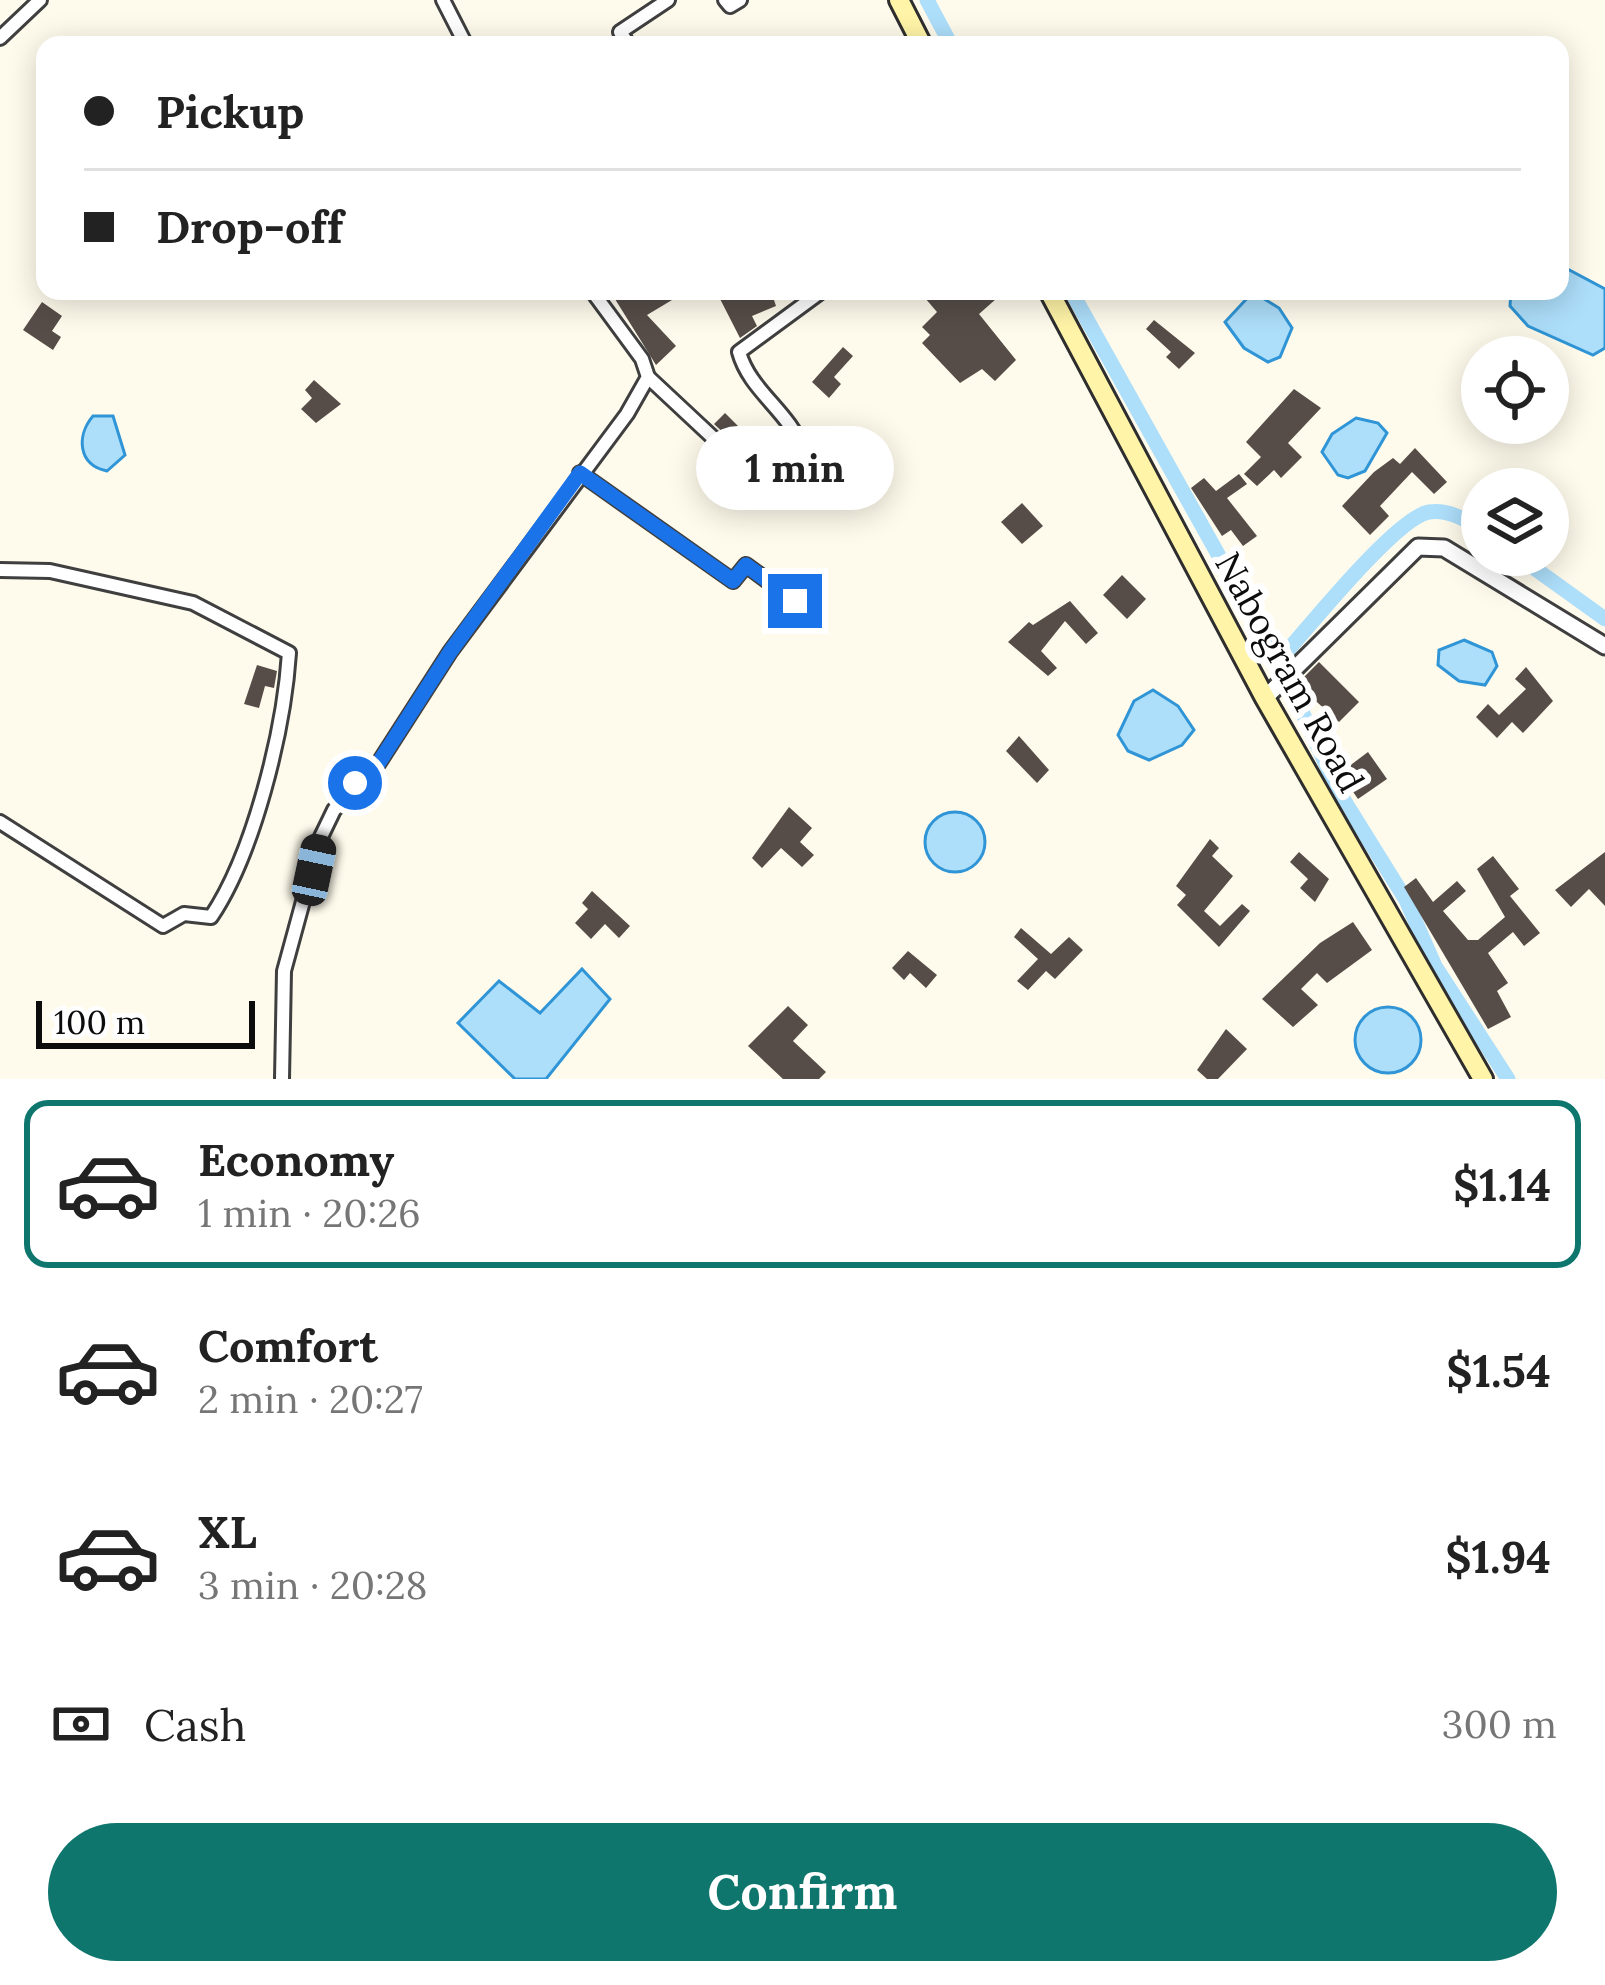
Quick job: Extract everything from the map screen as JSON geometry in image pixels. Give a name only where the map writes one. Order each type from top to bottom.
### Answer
[{"type":"main road","points":[[899,0],[917,36]]},
{"type":"main road","name":"Nabogram Road","points":[[1054,300],[1483,1079]]},
{"type":"street","points":[[0,38],[40,0]]},
{"type":"street","points":[[443,0],[461,36]]},
{"type":"street","points":[[623,36],[620,32],[668,0]]},
{"type":"street","points":[[725,0],[730,6],[740,0]]},
{"type":"street","points":[[599,300],[642,359],[647,376],[754,476],[773,481],[803,451],[788,418],[757,387],[740,352],[810,300]]},
{"type":"street","points":[[282,1079],[284,970],[320,839],[334,811],[378,764],[450,652],[627,414],[647,376]]},
{"type":"street","points":[[580,473],[733,581],[746,565],[795,601]]},
{"type":"street","points":[[1269,694],[1418,547],[1444,548],[1605,646]]},
{"type":"street","points":[[0,570],[50,572],[193,603],[290,653],[286,692],[231,887],[211,917],[184,914],[163,926],[0,822]]},
{"type":"water","points":[[1569,270],[1605,289],[1605,348],[1593,355],[1569,344],[1569,336],[1550,336],[1528,326],[1510,306],[1510,300],[1569,300]]},
{"type":"water","points":[[1246,300],[1266,300],[1279,308],[1292,328],[1280,357],[1268,362],[1244,348],[1225,322]]},
{"type":"water","points":[[93,416],[113,416],[125,455],[107,471],[90,463],[83,449],[84,432]]},
{"type":"water","points":[[1356,418],[1378,423],[1387,433],[1365,471],[1348,478],[1338,475],[1322,452],[1332,434]]},
{"type":"water","points":[[1464,640],[1492,652],[1497,666],[1485,685],[1459,681],[1438,665],[1439,650]]},
{"type":"water","points":[[1153,690],[1178,706],[1194,730],[1182,745],[1149,760],[1128,751],[1118,735],[1134,701]]},
{"type":"water","points":[[955,812],[976,821],[985,842],[976,863],[955,872],[934,863],[925,842],[934,821]]},
{"type":"water","points":[[582,969],[610,999],[546,1079],[515,1079],[458,1023],[499,981],[540,1013]]},
{"type":"water","points":[[1388,1007],[1411,1017],[1421,1040],[1411,1063],[1388,1073],[1365,1063],[1355,1040],[1365,1017]]},
{"type":"building","points":[[616,300],[672,300],[647,315],[676,346],[656,365]]},
{"type":"building","points":[[721,300],[774,300],[776,306],[752,316],[757,326],[740,338]]},
{"type":"building","points":[[927,300],[995,300],[979,314],[1016,360],[995,381],[982,369],[960,383],[922,343],[930,335],[922,327],[937,312]]},
{"type":"building","points":[[42,302],[62,316],[52,331],[61,337],[53,350],[23,330]]},
{"type":"building","points":[[1154,320],[1195,353],[1179,369],[1166,357],[1171,352],[1146,329]]},
{"type":"building","points":[[843,347],[853,356],[834,377],[841,384],[829,398],[812,382]]},
{"type":"building","points":[[314,380],[341,404],[316,423],[301,409],[312,398],[305,390]]},
{"type":"building","points":[[1294,389],[1321,408],[1288,443],[1302,457],[1281,478],[1274,470],[1257,486],[1244,474],[1261,457],[1246,442]]},
{"type":"building","points":[[725,413],[757,445],[771,431],[791,449],[782,458],[770,452],[758,465],[714,424]]},
{"type":"building","points":[[1415,448],[1447,482],[1434,494],[1412,472],[1380,506],[1389,516],[1370,535],[1342,506],[1374,472],[1393,458],[1400,464]]},
{"type":"building","points":[[1239,474],[1247,484],[1227,498],[1257,536],[1243,546],[1231,530],[1222,536],[1191,488],[1204,478],[1216,491]]},
{"type":"building","points":[[1022,503],[1043,526],[1022,544],[1001,522]]},
{"type":"building","points":[[1122,575],[1146,599],[1127,619],[1103,595]]},
{"type":"building","points":[[1070,601],[1098,633],[1086,644],[1065,621],[1041,651],[1057,668],[1048,676],[1008,642],[1029,622],[1033,625]]},
{"type":"building","points":[[1319,662],[1359,702],[1339,722],[1297,684]]},
{"type":"building","points":[[257,665],[277,671],[274,688],[265,686],[259,708],[244,704]]},
{"type":"building","points":[[1526,667],[1553,701],[1523,733],[1512,722],[1497,738],[1476,717],[1488,704],[1499,715],[1526,689],[1515,679]]},
{"type":"building","points":[[1019,736],[1049,770],[1037,783],[1006,751]]},
{"type":"building","points":[[1368,752],[1387,779],[1358,799],[1340,773]]},
{"type":"building","points":[[789,807],[812,828],[800,842],[814,855],[802,867],[781,848],[762,868],[752,858]]},
{"type":"building","points":[[1210,839],[1219,848],[1212,856],[1233,876],[1204,911],[1220,926],[1242,904],[1250,911],[1219,947],[1177,905],[1186,895],[1176,886]]},
{"type":"building","points":[[1299,852],[1329,879],[1315,902],[1300,888],[1308,879],[1290,862]]},
{"type":"building","points":[[1605,852],[1605,906],[1589,889],[1571,907],[1555,890]]},
{"type":"building","points":[[1493,856],[1519,889],[1510,896],[1540,933],[1524,946],[1513,932],[1488,953],[1508,983],[1497,991],[1511,1017],[1488,1029],[1404,887],[1416,878],[1433,902],[1457,881],[1466,891],[1443,911],[1468,940],[1478,940],[1505,917],[1477,869]]},
{"type":"building","points":[[592,891],[630,926],[619,938],[605,924],[591,939],[575,923],[588,909],[582,903]]},
{"type":"building","points":[[1353,922],[1372,950],[1327,983],[1317,973],[1301,989],[1318,1005],[1293,1027],[1262,999],[1320,943]]},
{"type":"building","points":[[1021,928],[1051,954],[1069,937],[1083,950],[1055,979],[1046,971],[1028,990],[1017,981],[1038,959],[1014,937]]},
{"type":"building","points":[[908,951],[937,975],[926,988],[910,973],[904,980],[892,968]]},
{"type":"building","points":[[788,1006],[808,1025],[793,1041],[826,1072],[819,1079],[783,1079],[748,1046]]},
{"type":"building","points":[[1226,1029],[1247,1049],[1218,1079],[1207,1079],[1197,1070]]},
{"type":"waterway","points":[[927,0],[946,36]]},
{"type":"waterway","points":[[1076,300],[1286,676],[1337,789],[1406,900],[1435,966],[1508,1079]]},
{"type":"waterway","points":[[1276,664],[1373,554],[1414,519],[1429,512],[1461,518]]},
{"type":"waterway","points":[[1545,576],[1605,619]]},
{"type":"route","points":[[355,783],[378,764],[450,652],[580,473],[733,581],[746,565],[795,601]]}]
